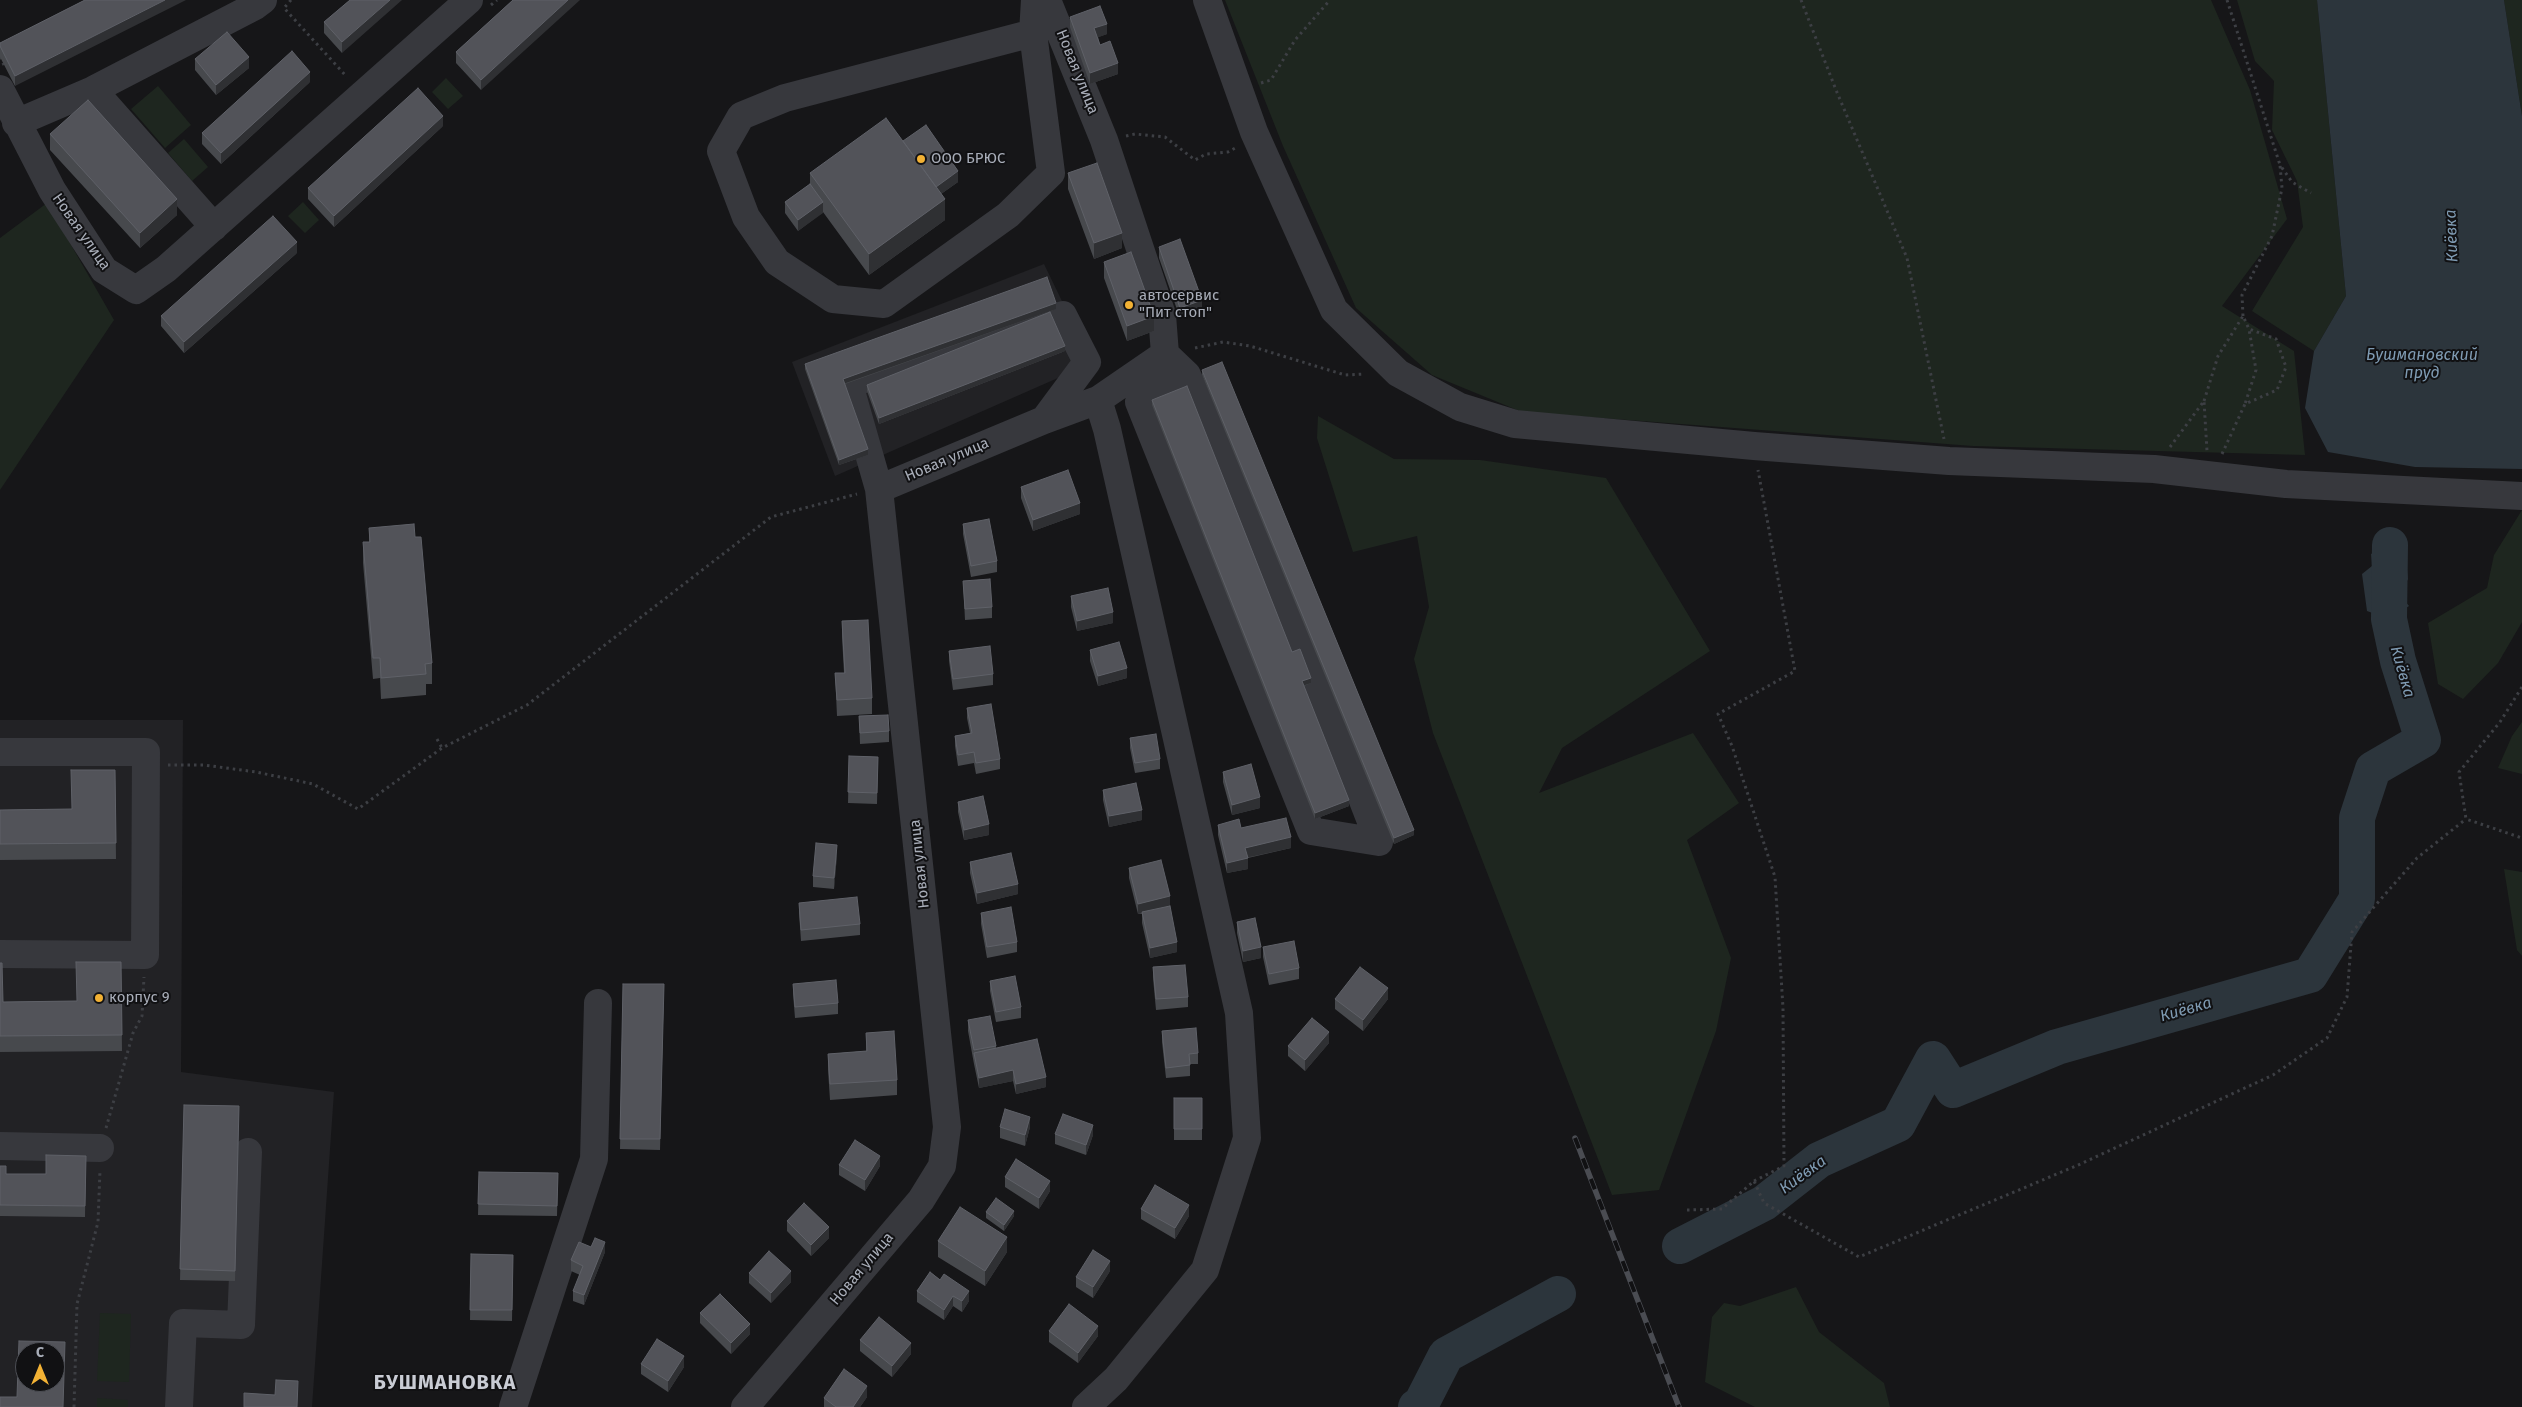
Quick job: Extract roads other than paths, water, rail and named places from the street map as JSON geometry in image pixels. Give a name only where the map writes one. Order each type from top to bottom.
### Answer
[{"type":"street","points":[[4,81],[16,123],[93,90],[256,6],[263,0]]},
{"type":"street","name":"Новая улица","points":[[16,123],[52,190],[104,270],[136,290],[166,270],[469,0]]},
{"type":"street","points":[[1033,34],[785,98],[740,116],[721,151],[746,217],[777,262],[833,299],[884,304],[1008,215],[1052,173],[1033,34],[1035,0]]},
{"type":"street","name":"Новая улица","points":[[747,1406],[921,1200],[942,1166],[946,1136],[945,1107],[879,489],[1044,420],[1098,400],[1165,354],[1162,315],[1104,140],[1047,0]]},
{"type":"street","points":[[1207,0],[1254,132],[1334,310],[1398,373],[1460,407],[1515,424],[1754,446],[1949,461],[2154,469],[2211,477],[2286,484],[2522,496]]},
{"type":"street","points":[[93,90],[214,227]]},
{"type":"street","points":[[879,489],[849,384],[1063,315],[1087,362],[1044,420]]},
{"type":"street","points":[[1165,354],[1187,375],[1301,641],[1379,842],[1311,831],[1139,402],[1187,375]]},
{"type":"street","points":[[1086,1407],[1116,1379],[1204,1270],[1246,1138],[1239,1013],[1107,429],[1098,400]]},
{"type":"street","points":[[0,752],[146,752],[145,955],[0,954]]},
{"type":"street","points":[[513,1407],[594,1159],[598,1003]]},
{"type":"street","points":[[0,1146],[100,1148]]},
{"type":"street","points":[[179,1407],[183,1323],[241,1324],[248,1152]]},
{"type":"water","name":"Бушмановский пруд","points":[[2317,0],[2504,0],[2522,116],[2522,469],[2415,467],[2328,452],[2305,408],[2314,351],[2346,296]]},
{"type":"water","points":[[2390,545],[2406,559],[2408,579],[2400,595],[2409,606],[2389,619],[2367,611],[2362,574],[2372,566],[2371,554]]},
{"type":"waterway","name":"Киёвка","points":[[1680,1246],[1764,1203],[1819,1160],[1898,1124],[1933,1059],[1953,1090],[2057,1047],[2310,975],[2357,899],[2357,818],[2373,769],[2423,740],[2398,661],[2389,619],[2390,545]]},
{"type":"waterway","name":"Киёвка","points":[[1416,1407],[1421,1404],[1446,1355],[1558,1294]]},
{"type":"railway","points":[[1575,1138],[1679,1407]]},
{"type":"place","name":"ООО БРЮС","points":[[921,159]]},
{"type":"place","name":"автосервис \"Пит стоп\"","points":[[1129,305]]},
{"type":"place","name":"корпус 9","points":[[99,998]]},
{"type":"district","name":"БУШМАНОВКА","points":[[445,1383]]}]
